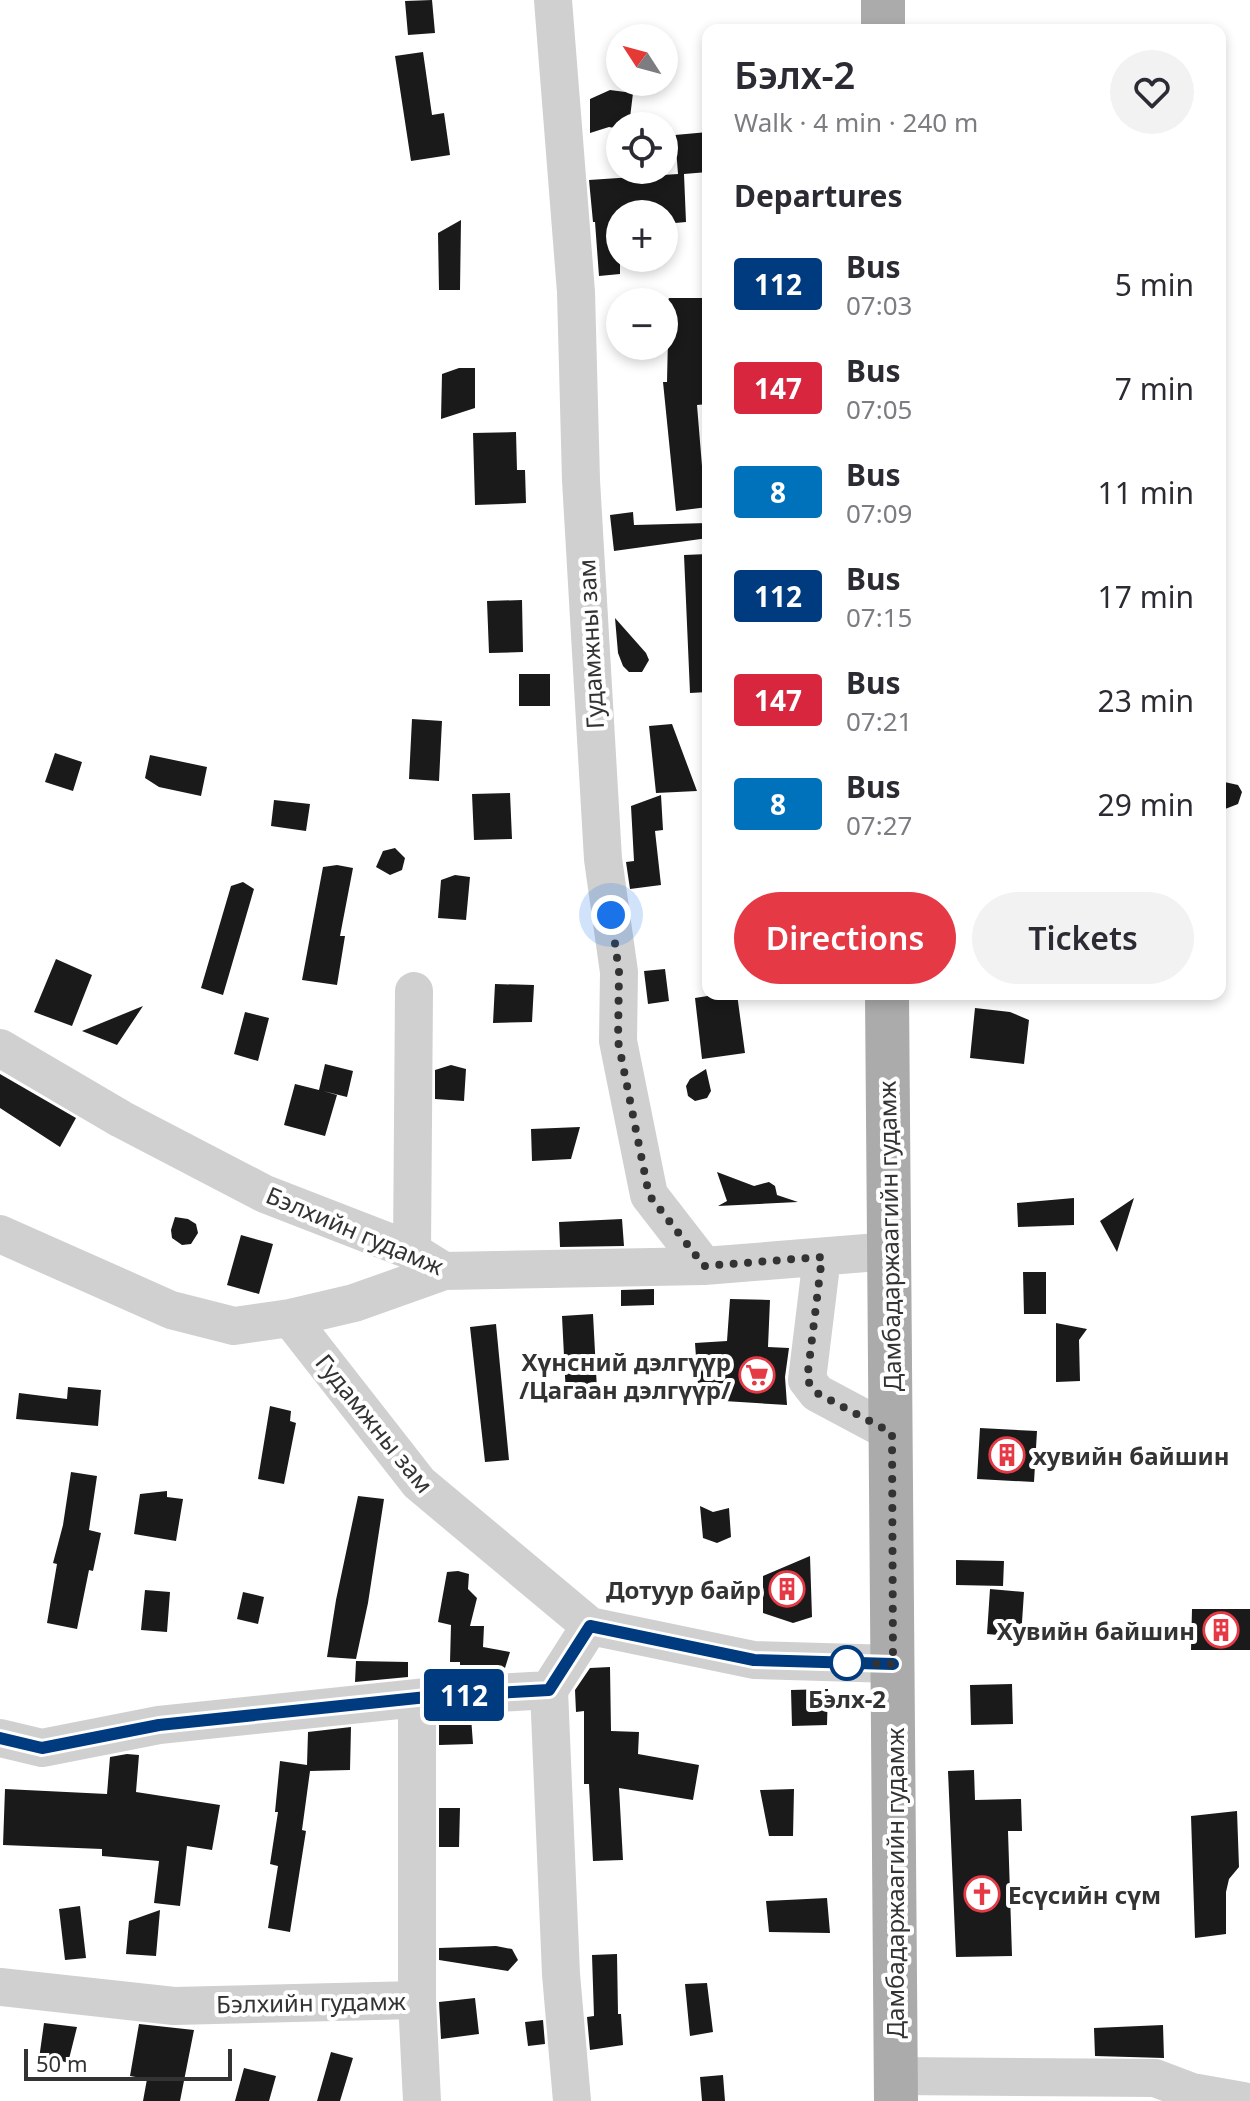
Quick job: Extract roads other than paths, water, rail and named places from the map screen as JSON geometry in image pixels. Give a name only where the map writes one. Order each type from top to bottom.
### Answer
[{"type":"main road","points":[[883,0],[883,24]]},
{"type":"main road","name":"Дамбадаржаагийн гудамж","points":[[887,1000],[896,2089]]},
{"type":"street","name":"Гудамжны зам","points":[[553,0],[576,292],[581,480],[603,859],[619,972],[618,1041],[649,1195],[704,1266]]},
{"type":"street","points":[[0,1234],[171,1310],[234,1326],[290,1318],[354,1303],[428,1261],[414,991]]},
{"type":"street","name":"Бэлхийн гудамж","points":[[0,1048],[121,1119],[265,1194],[428,1261],[704,1266],[891,1251]]},
{"type":"street","points":[[822,1257],[807,1380],[817,1393],[892,1433]]},
{"type":"street","name":"Гудамжны зам","points":[[290,1318],[419,1483],[590,1626],[754,1660],[893,1664]]},
{"type":"street","points":[[572,2101],[561,1974],[549,1690],[590,1626]]},
{"type":"street","points":[[0,1738],[42,1748],[159,1725],[417,1699],[549,1690]]},
{"type":"street","name":"Бэлхийн гудамж","points":[[0,1987],[174,2006],[417,2000],[417,1699]]},
{"type":"street","points":[[417,2000],[422,2101]]},
{"type":"street","points":[[896,2089],[1155,2078],[1192,2092],[1243,2101]]},
{"type":"place","name":"Хүнсний дэлгүүр /Цагаан дэлгүүр/","points":[[757,1375]]},
{"type":"place","name":"хувийн байшин","points":[[1007,1455]]},
{"type":"place","name":"Дотуур байр","points":[[787,1589]]},
{"type":"place","name":"Хувийн байшин","points":[[1221,1630]]},
{"type":"place","name":"Бэлх-2","points":[[847,1663]]},
{"type":"place","name":"Есүсийн сүм","points":[[982,1894]]}]
